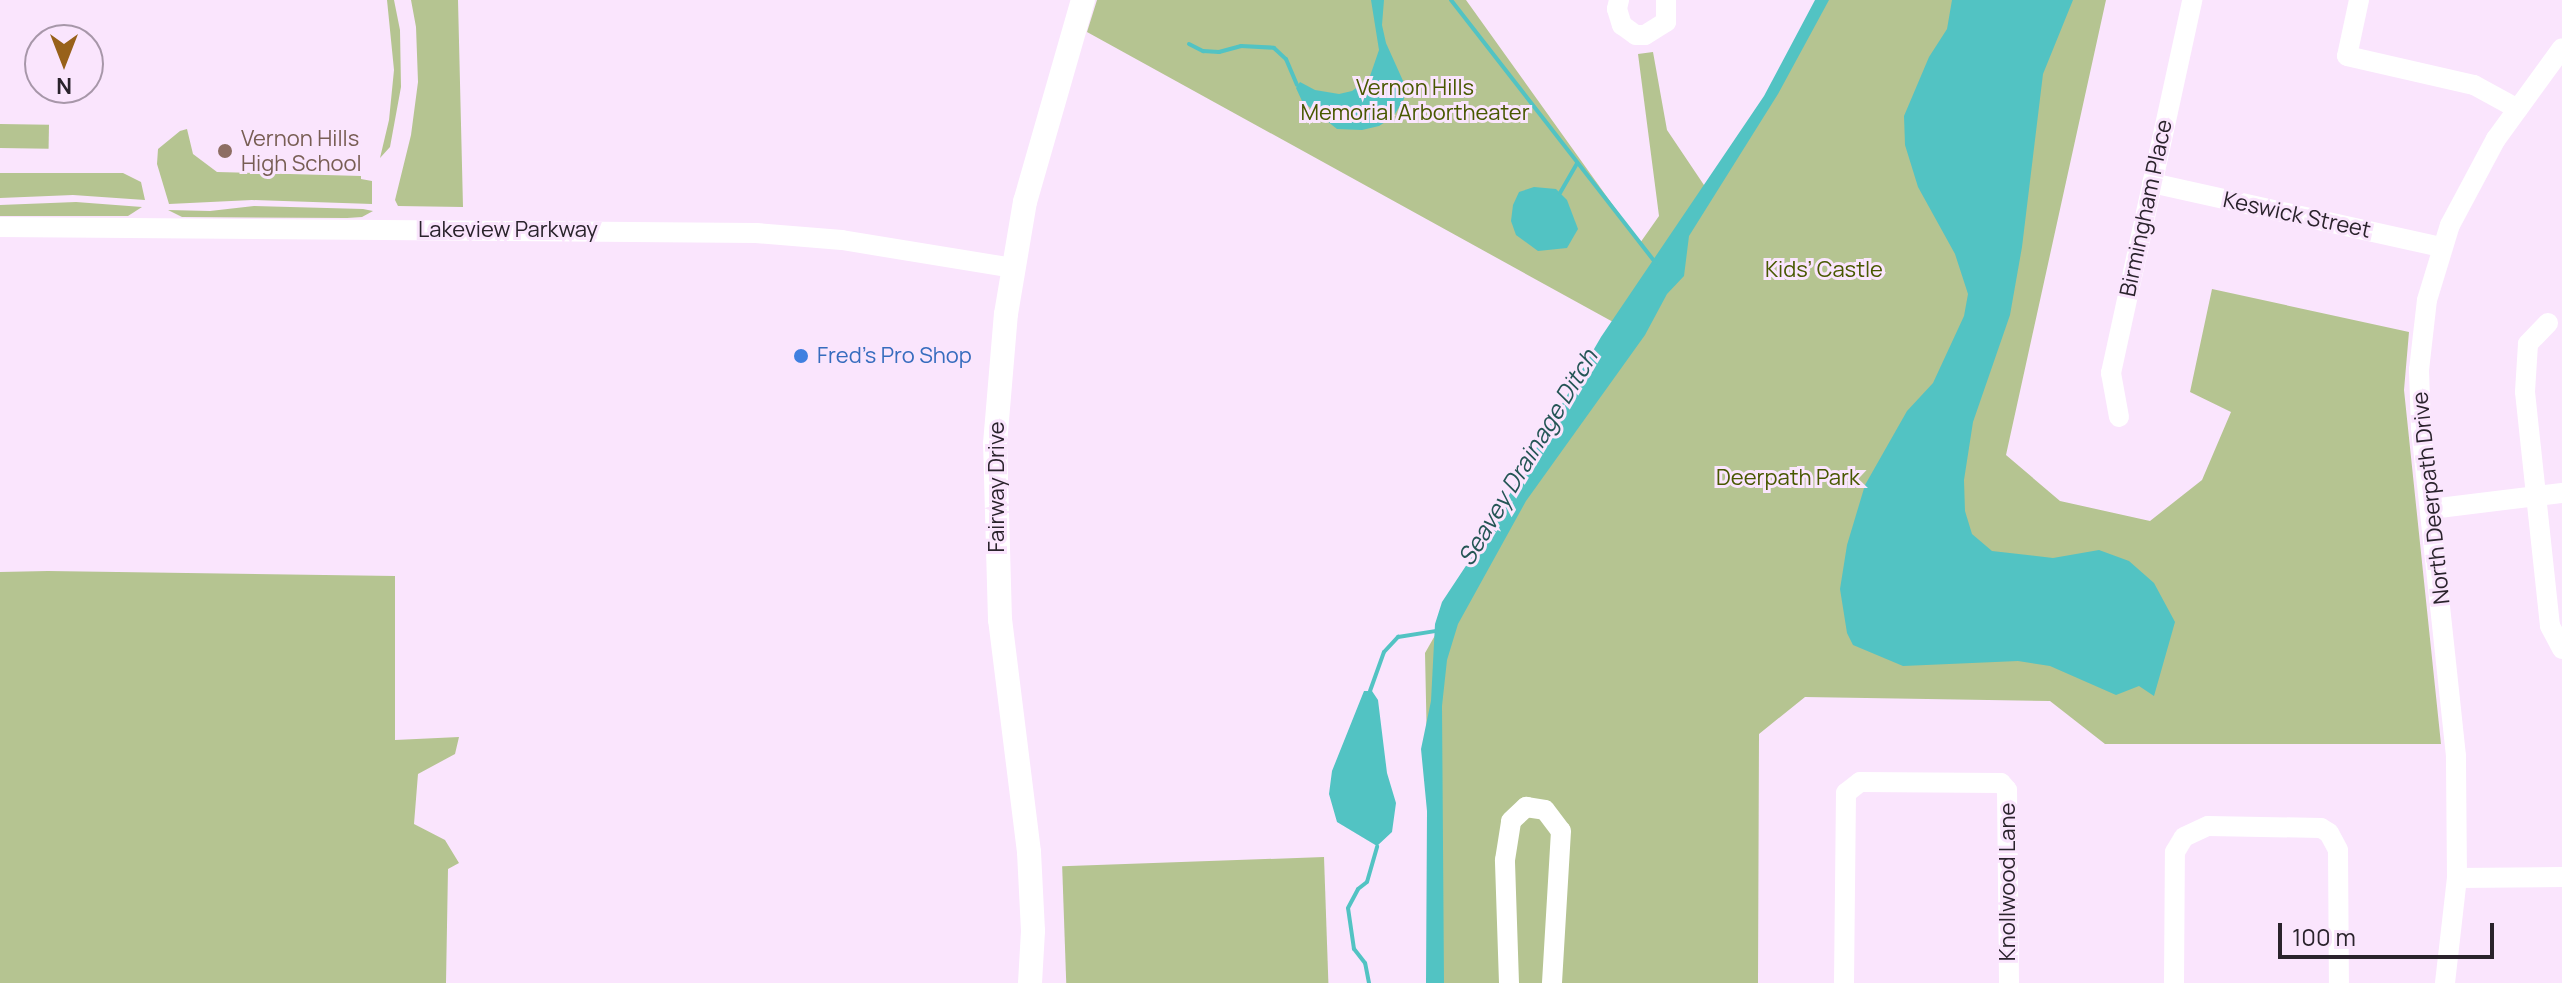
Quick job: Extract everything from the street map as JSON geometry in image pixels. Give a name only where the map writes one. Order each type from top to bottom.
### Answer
[{"type":"main road","name":"Fairway Drive","points":[[1030,983],[1033,931],[1029,852],[1000,620],[995,539],[1000,370],[1013,268],[1045,124],[1083,0]]},
{"type":"street","points":[[1619,0],[1617,9],[1622,25],[1645,35],[1666,22],[1666,0]]},
{"type":"street","name":"Birmingham Place","points":[[2119,417],[2111,373],[2192,0]]},
{"type":"street","points":[[2359,0],[2347,56],[2474,85],[2518,109]]},
{"type":"street","name":"North Deerpath Drive","points":[[2445,983],[2457,878],[2456,756],[2419,370],[2427,300],[2441,247],[2461,201],[2518,109],[2562,48]]},
{"type":"street","name":"Keswick Street","points":[[2152,183],[2441,247]]},
{"type":"street","name":"Lakeview Parkway","points":[[0,227],[756,233],[842,240],[1013,268]]},
{"type":"street","points":[[2548,323],[2533,335],[2526,352],[2525,392],[2550,626],[2562,649]]},
{"type":"street","points":[[2431,509],[2562,493]]},
{"type":"street","name":"Knollwood Lane","points":[[1844,983],[1846,793],[1860,782],[2001,783],[2007,790],[2009,983]]},
{"type":"street","points":[[1509,983],[1505,860],[1511,821],[1526,807],[1545,810],[1561,831],[1552,983]]},
{"type":"street","points":[[2174,983],[2175,852],[2184,837],[2208,826],[2321,828],[2329,833],[2338,850],[2339,983]]},
{"type":"street","points":[[2457,878],[2562,877]]},
{"type":"green space","points":[[387,0],[394,0],[400,30],[401,87],[390,147],[380,158],[389,120],[394,70]]},
{"type":"green space","points":[[411,0],[458,0],[463,207],[398,206],[395,200],[411,135],[418,82],[416,27]]},
{"type":"green space","name":"Deerpath Park","points":[[1097,0],[1466,0],[1640,243],[1659,216],[1638,54],[1653,52],[1667,130],[1708,191],[1826,0],[2106,0],[2006,455],[2060,501],[2150,521],[2202,480],[2231,412],[2190,392],[2212,289],[2409,332],[2404,390],[2441,744],[2105,744],[2050,701],[1805,697],[1759,734],[1758,983],[1432,983],[1425,653],[1528,472],[1624,328],[1087,32]]},
{"type":"green space","points":[[0,124],[49,125],[49,149],[0,148]]},
{"type":"green space","points":[[187,129],[193,154],[217,172],[361,176],[361,179],[372,181],[372,204],[252,200],[169,204],[157,164],[158,149]]},
{"type":"green space","points":[[0,173],[123,173],[141,182],[145,200],[73,195],[0,198]]},
{"type":"green space","points":[[76,202],[142,207],[128,216],[0,216],[0,205]]},
{"type":"green space","points":[[254,206],[373,211],[362,217],[347,218],[182,217],[168,210],[210,211]]},
{"type":"green space","points":[[0,572],[395,576],[395,740],[459,737],[455,754],[418,774],[414,824],[445,840],[459,863],[448,869],[446,983],[0,983]]},
{"type":"green space","points":[[1324,857],[1328,983],[1066,983],[1062,866]]},
{"type":"shaded area","points":[[1371,0],[1384,0],[1382,25],[1386,43],[1404,83],[1404,99],[1393,117],[1379,126],[1362,130],[1337,129],[1302,101],[1296,88],[1300,82],[1315,90],[1339,94],[1352,91],[1369,79],[1379,50]]},
{"type":"shaded area","points":[[1815,0],[1829,0],[1778,94],[1689,236],[1684,276],[1667,294],[1645,335],[1526,501],[1458,624],[1447,660],[1442,706],[1444,983],[1426,983],[1427,811],[1421,749],[1431,701],[1435,624],[1442,602],[1483,540],[1601,337],[1764,96]]},
{"type":"shaded area","points":[[1952,0],[2073,0],[2043,74],[2022,247],[2010,315],[1973,422],[1964,480],[1965,511],[1972,534],[1992,551],[2053,558],[2099,550],[2129,561],[2154,583],[2175,622],[2154,696],[2139,686],[2116,695],[2050,666],[2018,661],[1903,666],[1853,645],[1847,633],[1840,589],[1847,545],[1865,485],[1907,411],[1933,383],[1964,316],[1968,294],[1955,254],[1918,187],[1905,145],[1904,116],[1929,57],[1947,29]]},
{"type":"shaded area","points":[[1534,187],[1556,189],[1567,200],[1578,229],[1567,248],[1538,251],[1516,235],[1511,221],[1513,205],[1519,192]]},
{"type":"shaded area","points":[[1364,691],[1372,691],[1378,700],[1387,773],[1396,803],[1392,832],[1377,846],[1337,822],[1329,794],[1332,771]]},
{"type":"waterway","points":[[1451,0],[1656,263]]},
{"type":"waterway","points":[[1189,44],[1203,51],[1219,52],[1241,46],[1274,48],[1286,59],[1297,85]]},
{"type":"waterway","points":[[1560,193],[1577,164]]},
{"type":"waterway","points":[[1370,691],[1384,652],[1398,637],[1437,631]]},
{"type":"waterway","points":[[1369,983],[1365,963],[1354,949],[1348,908],[1358,889],[1367,882],[1377,846]]},
{"type":"place","name":"Vernon Hills High School","points":[[225,151]]},
{"type":"place","name":"Fred's Pro Shop","points":[[801,356]]},
{"type":"park label","name":"Vernon Hills Memorial Arbortheater","points":[[1415,100]]},
{"type":"park label","name":"Kids’ Castle","points":[[1824,270]]},
{"type":"water label","name":"Seavey Drainage Ditch","points":[[1527,457]]}]
